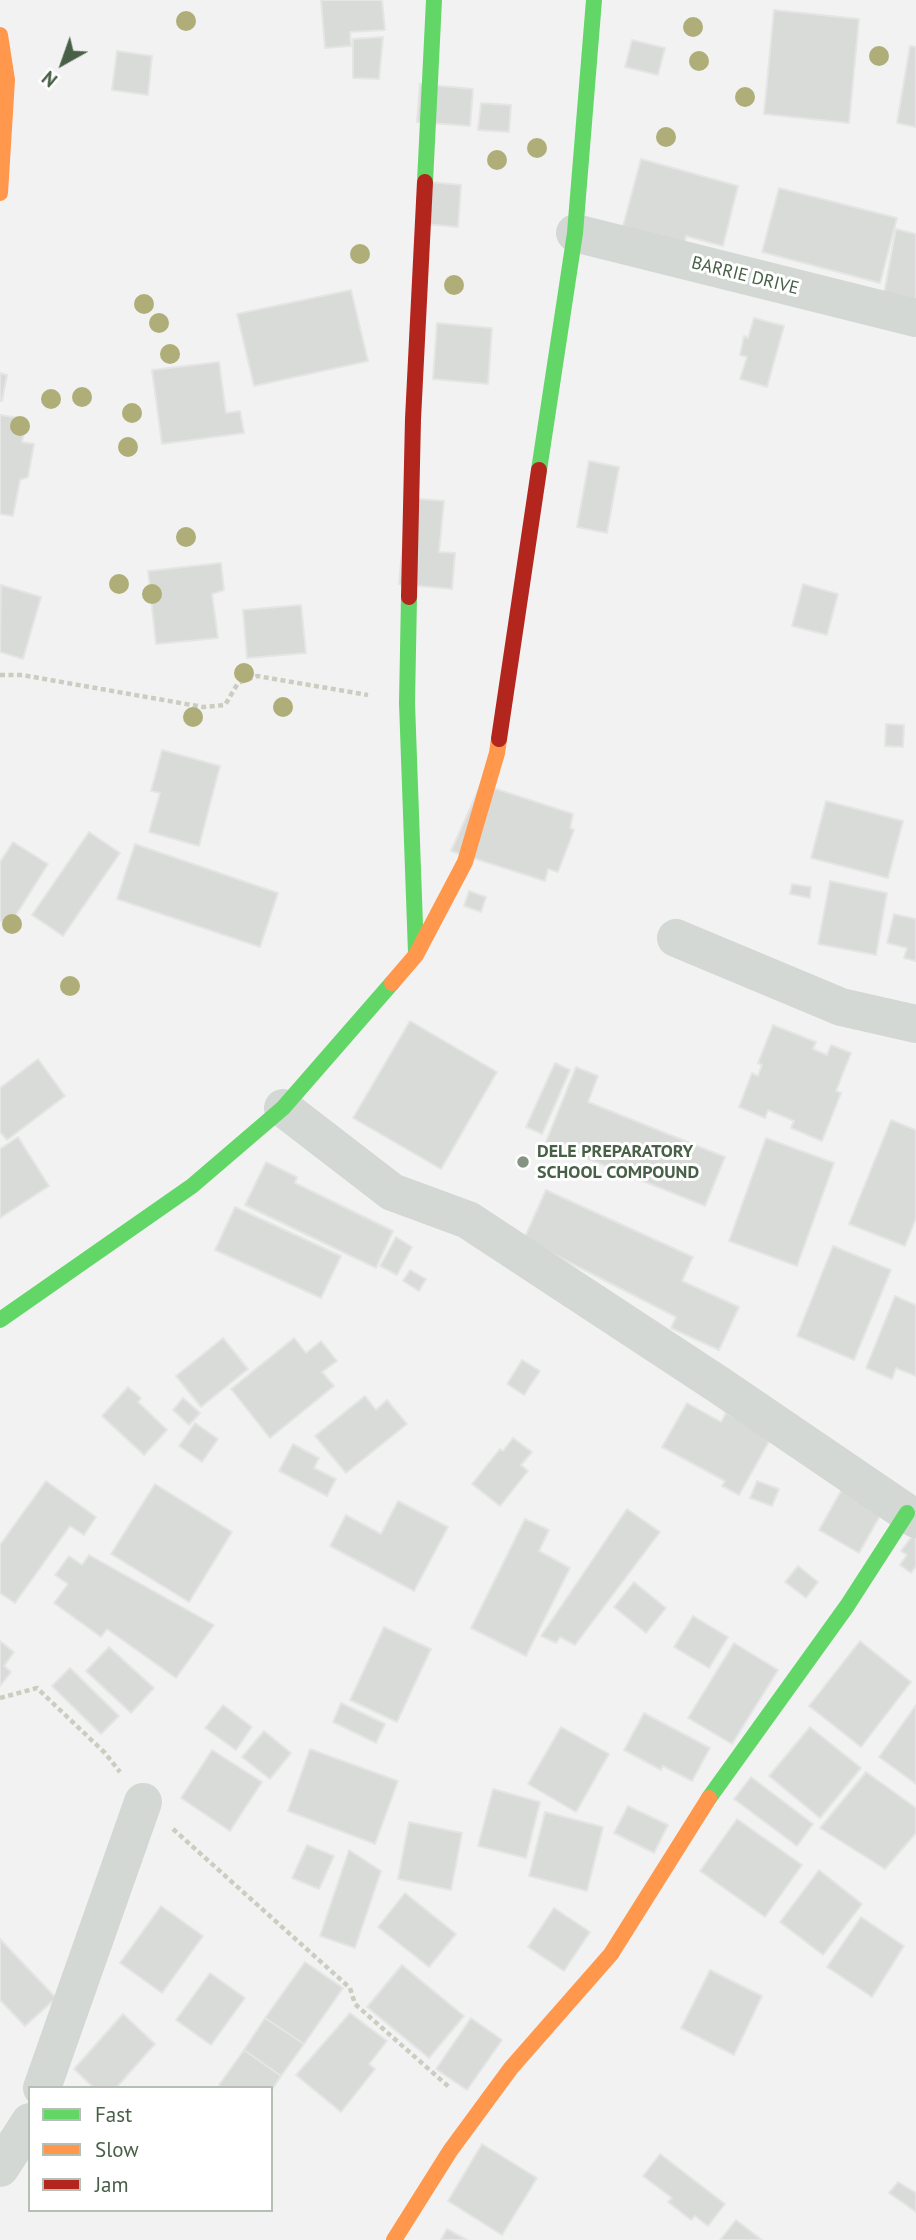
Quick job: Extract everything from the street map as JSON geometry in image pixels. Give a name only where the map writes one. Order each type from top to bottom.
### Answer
[{"type":"main road","points":[[416,955],[407,703],[413,419],[434,0]]},
{"type":"main road","points":[[0,1320],[192,1186],[283,1108],[416,955],[466,862],[497,753],[575,233],[594,0]]},
{"type":"main road","points":[[0,36],[7,80],[0,193]]},
{"type":"main road","points":[[394,2240],[450,2151],[512,2068],[611,1954],[716,1788],[911,1516]]},
{"type":"street","name":"BARRIE DRIVE","points":[[575,233],[916,318]]},
{"type":"street","points":[[676,938],[841,1007],[916,1024]]},
{"type":"street","points":[[283,1108],[393,1192],[468,1220],[719,1385],[911,1516]]},
{"type":"street","points":[[43,2086],[143,1802]]},
{"type":"street","points":[[0,2168],[28,2125]]},
{"type":"path","points":[[0,675],[22,675],[203,708],[225,705],[238,683],[257,676],[407,703]]},
{"type":"path","points":[[0,1698],[37,1688],[105,1753],[143,1802],[350,1988],[355,2004],[478,2113]]},
{"type":"building","points":[[321,0],[382,0],[385,30],[350,32],[351,46],[325,48]]},
{"type":"building","points":[[774,10],[859,19],[849,123],[764,114]]},
{"type":"building","points":[[383,37],[379,79],[353,78],[353,39]]},
{"type":"building","points":[[632,40],[665,48],[658,75],[625,67]]},
{"type":"building","points":[[910,46],[916,47],[916,127],[897,123]]},
{"type":"building","points":[[117,51],[152,56],[148,95],[112,90]]},
{"type":"building","points":[[420,84],[473,89],[470,126],[417,122]]},
{"type":"building","points":[[481,103],[511,105],[509,132],[478,130]]},
{"type":"building","points":[[641,159],[738,186],[723,246],[686,236],[684,247],[622,230]]},
{"type":"building","points":[[429,182],[461,185],[458,227],[426,224]]},
{"type":"building","points":[[779,188],[897,218],[880,283],[762,252]]},
{"type":"building","points":[[896,229],[916,234],[916,305],[883,299]]},
{"type":"building","points":[[351,290],[368,361],[254,386],[237,314]]},
{"type":"building","points":[[754,318],[784,326],[767,387],[740,379],[747,357],[740,355],[744,336],[748,338]]},
{"type":"building","points":[[437,323],[492,328],[488,384],[433,379]]},
{"type":"building","points":[[219,362],[226,413],[240,411],[244,433],[162,444],[152,370]]},
{"type":"building","points":[[0,373],[7,375],[2,401],[0,401]]},
{"type":"building","points":[[0,415],[26,419],[22,442],[34,444],[28,477],[20,480],[13,516],[0,514]]},
{"type":"building","points":[[589,461],[619,467],[607,533],[577,527]]},
{"type":"building","points":[[407,498],[444,501],[439,552],[455,553],[452,589],[399,584]]},
{"type":"building","points":[[221,563],[224,590],[212,594],[218,638],[156,644],[148,571]]},
{"type":"building","points":[[803,584],[838,594],[827,635],[792,626]]},
{"type":"building","points":[[1,585],[41,597],[23,659],[0,652]]},
{"type":"building","points":[[301,605],[306,653],[247,658],[243,610]]},
{"type":"building","points":[[886,724],[904,725],[903,747],[885,746]]},
{"type":"building","points":[[162,750],[220,766],[199,846],[149,832],[160,793],[151,791]]},
{"type":"building","points":[[481,784],[573,814],[570,828],[574,830],[558,872],[548,869],[545,881],[451,851]]},
{"type":"building","points":[[826,801],[903,821],[888,878],[811,858]]},
{"type":"building","points":[[89,832],[120,853],[63,936],[32,915]]},
{"type":"building","points":[[13,842],[48,864],[9,926],[0,920],[0,862]]},
{"type":"building","points":[[135,844],[278,893],[260,947],[117,899]]},
{"type":"building","points":[[830,881],[887,893],[876,955],[818,944]]},
{"type":"building","points":[[792,884],[811,887],[810,898],[790,894]]},
{"type":"building","points":[[469,891],[486,897],[481,912],[464,906]]},
{"type":"building","points":[[894,914],[916,919],[916,961],[904,958],[907,948],[887,943]]},
{"type":"building","points":[[410,1021],[497,1072],[441,1169],[353,1118]]},
{"type":"building","points":[[773,1025],[816,1042],[813,1049],[827,1055],[831,1045],[851,1053],[836,1091],[841,1093],[822,1141],[791,1128],[794,1121],[768,1110],[765,1118],[739,1107],[752,1073],[758,1076],[762,1065],[758,1063]]},
{"type":"building","points":[[38,1059],[65,1096],[7,1140],[0,1132],[0,1088]]},
{"type":"building","points":[[555,1063],[570,1070],[542,1134],[526,1127]]},
{"type":"building","name":"DELE PREPARATORY SCHOOL COMPOUND","points":[[576,1067],[598,1076],[588,1102],[725,1157],[705,1206],[546,1142]]},
{"type":"building","points":[[891,1120],[916,1130],[916,1218],[905,1246],[849,1224]]},
{"type":"building","points":[[18,1137],[49,1186],[0,1218],[0,1149]]},
{"type":"building","name":"DELE PREPARATORY SCHOOL COMPOUND","points":[[766,1138],[834,1163],[797,1266],[729,1241]]},
{"type":"building","points":[[266,1162],[297,1177],[295,1183],[393,1231],[376,1268],[245,1205]]},
{"type":"building","name":"DELE PREPARATORY SCHOOL COMPOUND","points":[[546,1190],[693,1257],[682,1281],[739,1307],[719,1350],[671,1328],[676,1317],[524,1239]]},
{"type":"building","points":[[235,1207],[341,1256],[321,1298],[215,1250]]},
{"type":"building","points":[[396,1237],[412,1247],[397,1275],[380,1266]]},
{"type":"building","points":[[833,1246],[891,1270],[854,1360],[797,1336]]},
{"type":"building","points":[[410,1270],[426,1279],[419,1291],[403,1281]]},
{"type":"building","points":[[895,1296],[916,1305],[916,1376],[896,1368],[892,1379],[866,1368]]},
{"type":"building","points":[[223,1338],[248,1369],[201,1407],[176,1376]]},
{"type":"building","points":[[294,1338],[306,1353],[321,1341],[337,1361],[322,1372],[334,1386],[270,1438],[231,1389]]},
{"type":"building","points":[[522,1360],[540,1371],[524,1395],[507,1384]]},
{"type":"building","points":[[128,1387],[141,1398],[138,1402],[167,1430],[144,1455],[102,1416]]},
{"type":"building","points":[[365,1396],[376,1410],[387,1400],[407,1424],[346,1473],[315,1436]]},
{"type":"building","points":[[183,1398],[200,1413],[189,1425],[173,1410]]},
{"type":"building","points":[[687,1403],[721,1422],[726,1413],[771,1438],[739,1495],[722,1486],[725,1481],[662,1447]]},
{"type":"building","points":[[195,1423],[218,1439],[202,1462],[179,1446]]},
{"type":"building","points":[[513,1438],[532,1452],[521,1465],[528,1471],[500,1506],[472,1484],[500,1449],[503,1451]]},
{"type":"building","points":[[293,1444],[319,1458],[314,1468],[336,1479],[327,1496],[279,1471]]},
{"type":"building","points":[[46,1481],[96,1517],[84,1535],[70,1526],[15,1603],[0,1593],[0,1545]]},
{"type":"building","points":[[757,1481],[779,1489],[772,1506],[750,1498]]},
{"type":"building","points":[[846,1482],[886,1505],[859,1553],[819,1530]]},
{"type":"building","points":[[155,1484],[232,1532],[189,1602],[111,1554]]},
{"type":"building","points":[[398,1501],[448,1527],[414,1591],[330,1546],[346,1515],[381,1534]]},
{"type":"building","points":[[627,1509],[660,1532],[575,1645],[560,1637],[556,1643],[541,1636]]},
{"type":"building","points":[[525,1519],[549,1530],[539,1551],[570,1568],[526,1656],[471,1628]]},
{"type":"building","points":[[916,1531],[916,1566],[911,1573],[900,1565],[907,1555],[901,1551]]},
{"type":"building","points":[[89,1555],[214,1625],[176,1678],[107,1629],[101,1637],[54,1603],[68,1584],[55,1575],[69,1556],[82,1565]]},
{"type":"building","points":[[798,1566],[818,1582],[806,1598],[785,1582]]},
{"type":"building","points":[[634,1582],[666,1608],[646,1633],[614,1607]]},
{"type":"building","points":[[693,1616],[728,1637],[709,1668],[674,1647]]},
{"type":"building","points":[[384,1627],[431,1649],[397,1722],[350,1700]]},
{"type":"building","points":[[0,1641],[14,1652],[4,1666],[11,1672],[0,1686]]},
{"type":"building","points":[[860,1641],[911,1682],[861,1747],[809,1706]]},
{"type":"building","points":[[734,1643],[778,1670],[732,1744],[688,1718]]},
{"type":"building","points":[[109,1647],[154,1688],[131,1713],[86,1671]]},
{"type":"building","points":[[70,1668],[119,1716],[101,1734],[52,1686]]},
{"type":"building","points":[[341,1703],[385,1724],[376,1743],[333,1722]]},
{"type":"building","points":[[223,1705],[252,1727],[236,1750],[205,1728]]},
{"type":"building","points":[[916,1705],[916,1784],[879,1757]]},
{"type":"building","points":[[644,1713],[710,1748],[692,1781],[663,1766],[661,1770],[624,1750]]},
{"type":"building","points":[[561,1727],[609,1754],[576,1812],[528,1784]]},
{"type":"building","points":[[810,1727],[861,1768],[820,1818],[769,1776]]},
{"type":"building","points":[[264,1731],[291,1753],[270,1779],[242,1757]]},
{"type":"building","points":[[310,1749],[398,1781],[375,1844],[288,1811]]},
{"type":"building","points":[[212,1750],[262,1782],[230,1831],[181,1798]]},
{"type":"building","points":[[866,1772],[916,1808],[916,1833],[885,1869],[820,1828]]},
{"type":"building","points":[[751,1777],[813,1824],[797,1846],[734,1799]]},
{"type":"building","points":[[493,1789],[540,1802],[526,1858],[478,1846]]},
{"type":"building","points":[[628,1806],[668,1825],[654,1853],[614,1833]]},
{"type":"building","points":[[545,1812],[603,1827],[587,1891],[529,1876]]},
{"type":"building","points":[[737,1819],[802,1865],[765,1917],[700,1871]]},
{"type":"building","points":[[409,1822],[462,1833],[451,1890],[398,1879]]},
{"type":"building","points":[[307,1845],[334,1856],[319,1889],[292,1878]]},
{"type":"building","points":[[349,1850],[381,1871],[355,1948],[320,1936]]},
{"type":"building","points":[[819,1870],[862,1904],[823,1955],[780,1922]]},
{"type":"building","points":[[405,1893],[456,1934],[429,1967],[378,1927]]},
{"type":"building","points":[[161,1906],[203,1936],[162,1993],[120,1963]]},
{"type":"building","points":[[554,1908],[590,1932],[564,1971],[528,1947]]},
{"type":"building","points":[[861,1917],[904,1946],[872,1997],[827,1967]]},
{"type":"building","points":[[0,1939],[56,1998],[25,2026],[0,2000]]},
{"type":"building","points":[[305,1962],[343,1988],[304,2044],[265,2018]]},
{"type":"building","points":[[402,1965],[464,2016],[429,2058],[367,2007]]},
{"type":"building","points":[[710,1970],[762,1996],[734,2055],[681,2028]]},
{"type":"building","points":[[210,1973],[245,1998],[211,2045],[176,2020]]},
{"type":"building","points":[[350,2013],[387,2041],[369,2064],[375,2069],[341,2112],[296,2075]]},
{"type":"building","points":[[123,2014],[155,2044],[118,2086],[92,2086],[74,2069]]},
{"type":"building","points":[[265,2018],[304,2044],[281,2076],[244,2050]]},
{"type":"building","points":[[471,2018],[502,2040],[467,2090],[436,2069]]},
{"type":"building","points":[[244,2050],[281,2076],[273,2088],[219,2085]]},
{"type":"building","points":[[482,2144],[537,2178],[502,2235],[448,2201]]},
{"type":"building","points":[[660,2154],[725,2204],[708,2226],[695,2216],[691,2220],[668,2202],[672,2198],[643,2176]]},
{"type":"building","points":[[898,2182],[916,2193],[916,2212],[889,2193]]},
{"type":"building","points":[[736,2220],[762,2240],[720,2240]]},
{"type":"building","points":[[447,2229],[467,2240],[441,2240]]},
{"type":"traffic: fast","points":[[425,182],[434,0]]},
{"type":"traffic: fast","points":[[539,470],[575,233],[594,0]]},
{"type":"traffic: fast","points":[[409,597],[407,703],[416,953]]},
{"type":"traffic: fast","points":[[0,1320],[192,1186],[283,1108],[392,983]]},
{"type":"traffic: fast","points":[[709,1798],[847,1606],[907,1513]]},
{"type":"traffic: slow","points":[[0,35],[7,80],[0,193]]},
{"type":"traffic: slow","points":[[392,983],[416,955],[465,862],[499,739]]},
{"type":"traffic: slow","points":[[394,2240],[450,2151],[511,2068],[611,1954],[709,1798]]},
{"type":"traffic: jam","points":[[409,597],[413,419],[425,182]]},
{"type":"traffic: jam","points":[[499,739],[539,470]]},
{"type":"place","name":"DELE PREPARATORY SCHOOL COMPOUND","points":[[523,1162]]}]
